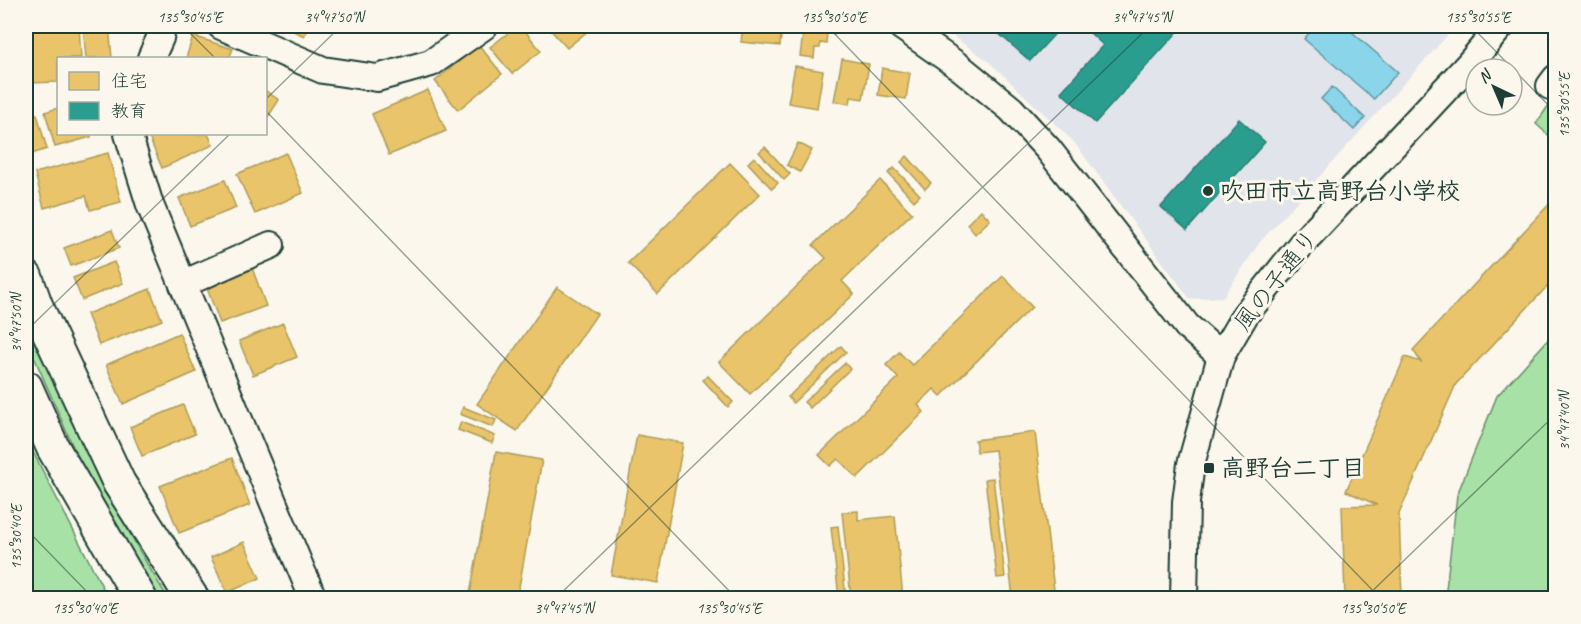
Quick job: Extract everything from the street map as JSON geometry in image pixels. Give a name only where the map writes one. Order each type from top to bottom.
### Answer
[{"type":"main road","points":[[26,277],[36,305],[119,483],[192,598]]},
{"type":"main road","points":[[26,387],[53,448],[140,598]]},
{"type":"street","points":[[151,57],[160,38],[162,26]]},
{"type":"street","points":[[221,26],[323,70],[377,78],[431,63],[484,26]]},
{"type":"street","points":[[901,26],[961,68],[1011,109],[1048,149],[1187,326],[1221,356]]},
{"type":"street","name":"風の子通り","points":[[1184,598],[1186,502],[1191,465],[1221,356],[1245,315],[1304,241],[1469,64],[1501,26]]},
{"type":"street","points":[[128,135],[150,205],[313,598]]},
{"type":"street","points":[[183,284],[271,245]]},
{"type":"shaded area","name":"吹田市立高野台小学校","points":[[938,26],[1456,26],[1260,242],[1223,297],[1190,299],[1073,141],[987,60]]},
{"type":"green space","points":[[1555,96],[1555,141],[1536,124]]},
{"type":"green space","points":[[26,323],[30,325],[111,498],[168,598],[157,598],[135,563],[74,449],[26,338]]},
{"type":"green space","points":[[1555,332],[1555,598],[1445,598],[1457,495],[1497,396]]},
{"type":"green space","points":[[26,434],[32,450],[108,598],[26,598]]},
{"type":"water","points":[[1315,26],[1345,26],[1398,72],[1374,99],[1304,39]]},
{"type":"water","points":[[1332,87],[1365,118],[1354,130],[1321,99]]},
{"type":"building: 住宅","points":[[27,26],[79,26],[81,57],[57,57],[57,82],[29,83]]},
{"type":"building: 住宅","points":[[83,26],[109,26],[112,57],[86,57]]},
{"type":"building: 住宅","points":[[283,26],[309,26],[304,36]]},
{"type":"building: 住宅","points":[[517,26],[521,26],[541,51],[512,74],[490,47]]},
{"type":"building: 住宅","points":[[547,26],[594,26],[567,48]]},
{"type":"building: 住宅","points":[[743,26],[782,26],[780,46],[741,42]]},
{"type":"building: 住宅","points":[[804,26],[837,26],[835,34],[827,32],[826,44],[820,43],[820,48],[815,48],[814,58],[800,56]]},
{"type":"building: 住宅","points":[[193,36],[233,49],[229,57],[186,57]]},
{"type":"building: 住宅","points":[[479,45],[502,74],[458,110],[435,81]]},
{"type":"building: 住宅","points":[[842,59],[869,64],[863,99],[851,97],[850,104],[834,101]]},
{"type":"building: 住宅","points":[[795,66],[823,71],[817,108],[788,103]]},
{"type":"building: 住宅","points":[[882,68],[910,73],[906,99],[878,95]]},
{"type":"building: 住宅","points":[[428,90],[446,131],[389,155],[372,114]]},
{"type":"building: 住宅","points":[[267,92],[279,100],[267,118]]},
{"type":"building: 住宅","points":[[57,108],[57,135],[90,135],[91,137],[55,147],[45,112]]},
{"type":"building: 住宅","points":[[37,114],[47,149],[26,156],[26,118]]},
{"type":"building: 住宅","points":[[148,135],[208,135],[213,145],[162,168]]},
{"type":"building: 住宅","points":[[798,143],[812,150],[800,172],[787,165]]},
{"type":"building: 住宅","points":[[765,147],[790,174],[784,180],[759,152]]},
{"type":"building: 住宅","points":[[108,153],[121,202],[90,210],[86,196],[44,208],[35,173]]},
{"type":"building: 住宅","points":[[286,153],[303,193],[255,214],[237,174]]},
{"type":"building: 住宅","points":[[907,156],[931,183],[925,189],[901,162]]},
{"type":"building: 住宅","points":[[754,157],[778,183],[772,189],[748,163]]},
{"type":"building: 住宅","points":[[730,163],[760,194],[658,294],[628,263]]},
{"type":"building: 住宅","points":[[894,168],[920,195],[914,201],[888,173]]},
{"type":"building: 住宅","points":[[225,180],[236,208],[190,226],[179,198]]},
{"type":"building: 住宅","points":[[880,180],[912,213],[842,281],[854,294],[750,394],[719,362],[826,258],[813,245]]},
{"type":"building: 住宅","points":[[1556,197],[1556,277],[1456,384],[1399,514],[1402,598],[1345,598],[1342,506],[1377,505],[1346,491],[1405,357],[1421,362],[1413,350]]},
{"type":"building: 住宅","points":[[981,210],[990,220],[975,234],[967,224]]},
{"type":"building: 住宅","points":[[112,230],[119,248],[71,266],[64,248]]},
{"type":"building: 住宅","points":[[114,262],[123,283],[82,300],[73,278]]},
{"type":"building: 住宅","points":[[251,265],[266,306],[220,323],[205,283]]},
{"type":"building: 住宅","points":[[1003,276],[1032,307],[941,396],[934,389],[918,405],[924,412],[857,478],[838,459],[830,466],[819,455],[898,378],[886,365],[899,352],[912,365]]},
{"type":"building: 住宅","points":[[557,287],[597,314],[517,431],[477,404]]},
{"type":"building: 住宅","points":[[150,289],[162,320],[99,345],[87,314]]},
{"type":"building: 住宅","points":[[283,323],[297,357],[253,375],[239,341]]},
{"type":"building: 住宅","points":[[179,333],[196,372],[123,404],[106,365]]},
{"type":"building: 住宅","points":[[841,346],[846,352],[793,403],[788,397]]},
{"type":"building: 住宅","points":[[845,363],[850,369],[810,408],[804,402]]},
{"type":"building: 住宅","points":[[708,376],[733,402],[728,407],[703,380]]},
{"type":"building: 住宅","points":[[183,405],[195,434],[142,456],[130,427]]},
{"type":"building: 住宅","points":[[463,407],[496,420],[493,427],[460,414]]},
{"type":"building: 住宅","points":[[461,422],[495,436],[492,443],[458,430]]},
{"type":"building: 住宅","points":[[1035,432],[1055,598],[1013,598],[995,450],[977,452],[975,440]]},
{"type":"building: 住宅","points":[[637,435],[683,443],[658,583],[611,575]]},
{"type":"building: 住宅","points":[[496,452],[542,460],[517,598],[490,598],[470,594]]},
{"type":"building: 住宅","points":[[232,458],[250,505],[179,533],[160,486]]},
{"type":"building: 住宅","points":[[993,478],[1005,577],[997,578],[985,479]]},
{"type":"building: 住宅","points":[[858,511],[858,520],[895,516],[903,598],[851,598],[842,512]]},
{"type":"building: 住宅","points":[[838,526],[846,598],[839,598],[831,527]]},
{"type":"building: 住宅","points":[[244,542],[260,578],[227,593],[211,557]]},
{"type":"building: 教育","points":[[990,26],[1062,26],[1030,61]]},
{"type":"building: 教育","points":[[1097,26],[1183,26],[1095,123],[1061,92],[1103,45],[1090,33]]},
{"type":"building: 教育","points":[[1239,119],[1265,142],[1187,230],[1161,207]]},
{"type":"place","name":"吹田市立高野台小学校","points":[[1208,191]]},
{"type":"place","name":"高野台二丁目","points":[[1209,468]]}]
